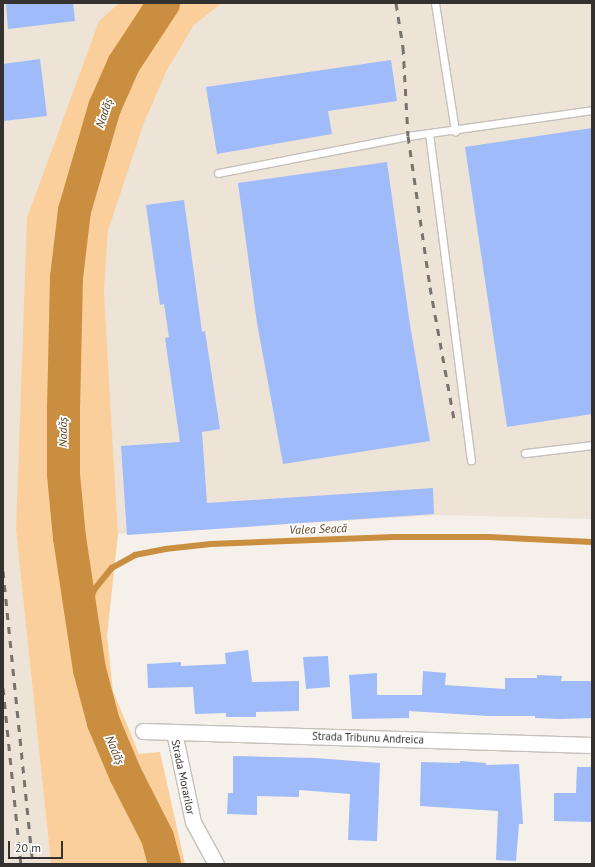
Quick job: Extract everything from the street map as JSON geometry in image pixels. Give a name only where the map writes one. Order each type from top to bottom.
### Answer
[{"type":"street","name":"Strada Tribunu Andreica","points":[[143,732],[592,745]]},
{"type":"street","name":"Strada Morarilor","points":[[174,732],[193,822],[216,864]]},
{"type":"lane","points":[[436,3],[455,131]]},
{"type":"lane","points":[[218,173],[430,133],[455,131],[592,110]]},
{"type":"lane","points":[[430,133],[471,460]]},
{"type":"lane","points":[[525,453],[592,445]]},
{"type":"shaded area","points":[[3,3],[119,3],[99,21],[16,531],[51,864],[3,864]]},
{"type":"shaded area","points":[[119,3],[222,3],[194,25],[166,72],[144,123],[108,231],[104,292],[118,534],[107,636],[113,691],[139,754],[160,752],[185,864],[51,864],[16,531],[27,218],[99,21]]},
{"type":"shaded area","points":[[221,3],[592,3],[592,519],[441,515],[118,534],[104,292],[108,231],[144,123],[162,79],[194,25]]},
{"type":"building","points":[[6,3],[73,3],[75,21],[8,29]]},
{"type":"building","points":[[40,59],[47,116],[3,121],[3,64]]},
{"type":"building","points":[[391,60],[397,101],[328,111],[332,134],[217,154],[206,87]]},
{"type":"building","points":[[592,128],[592,414],[507,427],[465,147]]},
{"type":"building","points":[[387,162],[410,325],[430,441],[283,464],[257,323],[238,183]]},
{"type":"building","points":[[184,200],[202,332],[205,331],[220,429],[202,432],[207,503],[433,488],[434,514],[127,535],[121,446],[180,442],[165,338],[169,337],[164,304],[160,305],[146,205]]},
{"type":"building","points":[[248,650],[252,682],[299,681],[299,711],[256,712],[256,717],[226,717],[226,713],[195,714],[193,687],[148,688],[147,664],[181,662],[181,666],[226,664],[225,653]]},
{"type":"building","points":[[328,656],[330,687],[306,689],[303,657]]},
{"type":"building","points":[[423,671],[446,673],[445,685],[505,689],[505,678],[537,678],[537,675],[562,676],[561,681],[592,681],[592,718],[560,719],[535,718],[535,716],[488,716],[409,711],[409,718],[352,719],[349,675],[377,673],[377,695],[422,695]]},
{"type":"building","points":[[233,756],[316,758],[380,763],[377,841],[348,840],[350,794],[299,790],[299,797],[257,796],[257,815],[227,814],[228,793],[233,793]]},
{"type":"building","points":[[460,761],[486,763],[486,765],[519,764],[523,824],[519,824],[516,861],[496,860],[498,811],[420,806],[421,762],[460,763]]},
{"type":"building","points":[[577,767],[592,767],[592,822],[554,821],[554,793],[576,793]]},
{"type":"waterway","name":"Nadăș","points":[[163,3],[123,64],[104,107],[74,210],[66,277],[63,474],[69,537],[89,669],[103,722],[125,774],[157,837],[164,864]]},
{"type":"waterway","name":"Valea Seacă","points":[[83,622],[94,590],[112,568],[135,555],[165,549],[211,544],[394,537],[488,537],[592,542]]},
{"type":"railway","points":[[396,3],[403,47],[408,136],[430,287],[455,424]]},
{"type":"railway","points":[[3,571],[33,864]]},
{"type":"railway","points":[[3,688],[21,864]]}]
